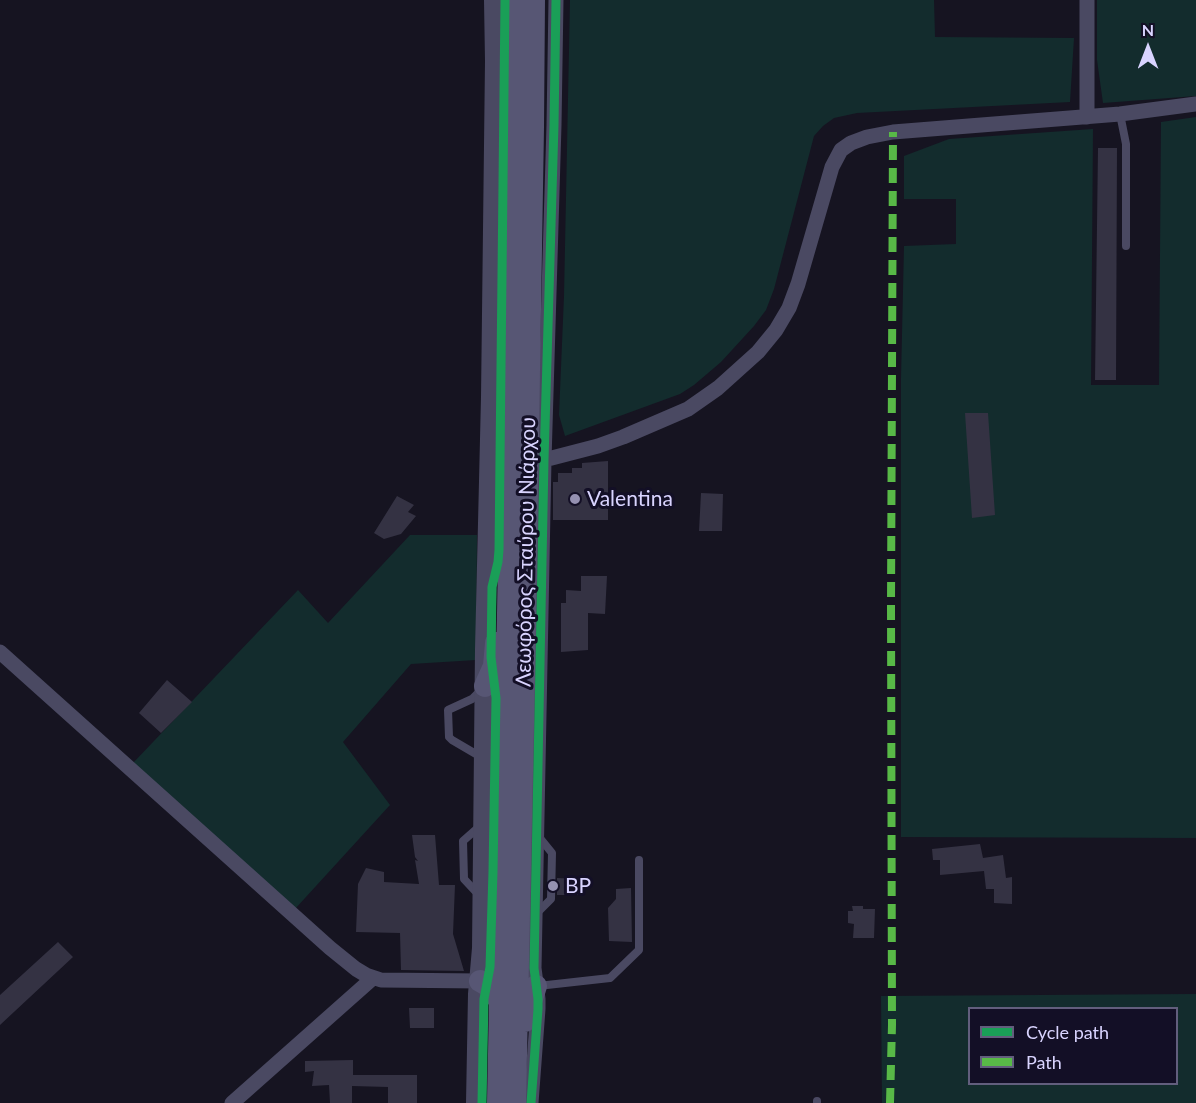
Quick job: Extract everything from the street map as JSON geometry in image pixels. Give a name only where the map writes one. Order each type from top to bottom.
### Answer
[{"type":"main road","name":"Λεωφόρος Σταύρου Νιάρχου","points":[[498,1103],[509,565],[516,0]]},
{"type":"main road","name":"Λεωφόρος Σταύρου Νιάρχου","points":[[515,1103],[534,0]]},
{"type":"main road","points":[[485,686],[494,666],[499,596],[509,565]]},
{"type":"main road","points":[[480,981],[488,985],[501,1001]]},
{"type":"main road","points":[[517,1042],[536,986]]},
{"type":"street","points":[[477,1103],[478,994],[483,899],[491,408],[494,0]]},
{"type":"street","points":[[531,1103],[538,1009],[534,968],[556,0]]},
{"type":"street","points":[[1087,0],[1087,117]]},
{"type":"street","points":[[544,460],[598,446],[688,409],[718,388],[758,352],[776,330],[789,308],[830,173],[837,155],[844,147],[867,137],[893,132],[1087,117],[1196,104]]},
{"type":"street","points":[[0,652],[356,969],[373,978],[385,980],[480,981]]},
{"type":"street","points":[[232,1103],[373,978]]},
{"type":"lane","points":[[1119,114],[1126,144],[1126,246]]},
{"type":"lane","points":[[484,759],[449,737],[448,710],[472,699],[485,686]]},
{"type":"lane","points":[[536,986],[610,978],[639,950],[639,860]]},
{"type":"green space","points":[[570,0],[934,0],[935,37],[1074,38],[1070,102],[857,113],[834,118],[814,136],[774,289],[766,310],[754,326],[721,362],[680,394],[565,436],[559,415],[564,296]]},
{"type":"green space","points":[[1097,0],[1196,0],[1196,96],[1103,103],[1097,60]]},
{"type":"green space","points":[[1196,117],[1196,838],[901,837],[901,378],[904,246],[956,244],[956,199],[904,199],[904,156],[949,139],[1093,129],[1091,385],[1159,385],[1161,122]]},
{"type":"green space","points":[[410,535],[477,535],[476,660],[411,664],[343,742],[390,805],[295,909],[133,763],[298,590],[328,623]]},
{"type":"green space","points":[[1196,994],[1196,1103],[882,1103],[881,996]]},
{"type":"building","points":[[1098,148],[1117,148],[1116,380],[1095,380]]},
{"type":"building","points":[[965,413],[988,413],[995,515],[972,518]]},
{"type":"building","points":[[608,461],[608,520],[553,520],[553,482],[558,482],[558,473],[572,473],[572,468],[582,468],[582,463]]},
{"type":"building","points":[[701,493],[723,494],[722,531],[699,531]]},
{"type":"building","points":[[397,496],[414,505],[408,512],[416,516],[401,534],[384,539],[374,533]]},
{"type":"building","points":[[581,576],[607,576],[605,614],[588,613],[588,650],[561,652],[561,603],[566,603],[566,590],[581,591]]},
{"type":"building","points":[[167,680],[192,702],[161,733],[139,713]]},
{"type":"building","points":[[412,835],[435,835],[439,885],[455,885],[453,934],[464,971],[401,970],[400,933],[356,932],[358,884],[366,868],[384,872],[384,882],[419,884],[415,860],[418,861],[415,857]]},
{"type":"building","points":[[980,844],[983,858],[1003,855],[1006,878],[1012,877],[1012,904],[994,903],[994,889],[986,889],[984,871],[940,875],[940,860],[933,860],[932,849]]},
{"type":"building","points":[[557,878],[580,879],[581,895],[557,895]]},
{"type":"building","points":[[631,888],[632,942],[609,941],[608,908],[616,899],[616,889]]},
{"type":"building","points":[[852,906],[875,909],[874,938],[853,938],[854,924],[848,923],[848,911],[853,911]]},
{"type":"building","points":[[58,942],[73,957],[0,1025],[0,995]]},
{"type":"building","points":[[409,1008],[434,1008],[434,1028],[410,1028]]},
{"type":"building","points":[[353,1060],[353,1075],[417,1075],[417,1103],[388,1103],[388,1087],[352,1086],[352,1103],[330,1103],[329,1085],[312,1086],[314,1071],[305,1072],[305,1061]]},
{"type":"marked path","points":[[890,1103],[893,132]]},
{"type":"cycle path","points":[[482,1103],[484,999],[490,967],[493,872],[496,698],[491,657],[492,587],[499,550],[505,0]]},
{"type":"cycle path","points":[[531,1103],[538,1009],[534,968],[556,0]]},
{"type":"place","name":"Valentina","points":[[575,499]]},
{"type":"place","name":"BP","points":[[553,886]]}]
